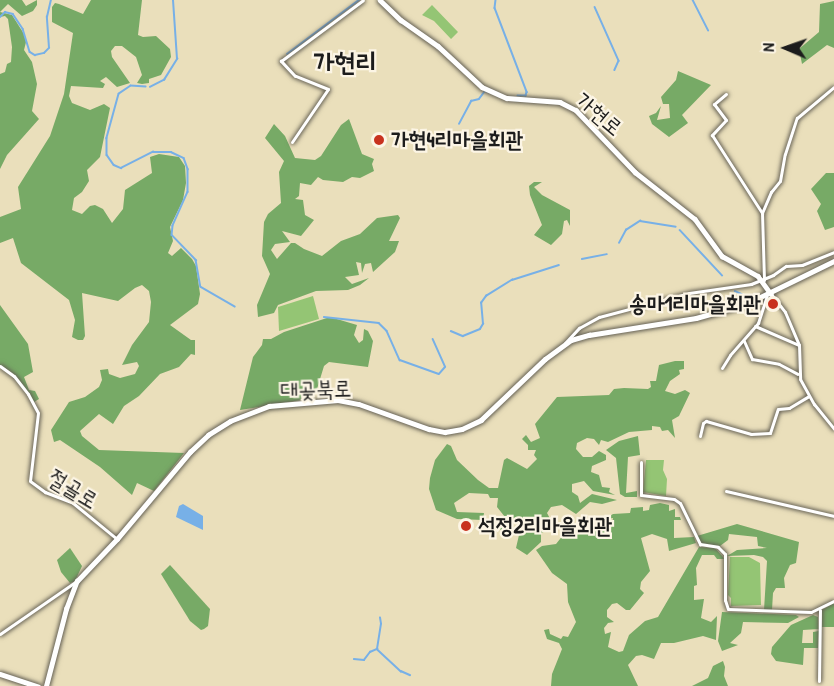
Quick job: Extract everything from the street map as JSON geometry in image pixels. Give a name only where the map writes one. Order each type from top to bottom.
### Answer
[{"type":"street","points":[[292,142],[328,89],[295,76],[281,61],[363,0]]},
{"type":"street","name":"가현로","points":[[380,0],[401,20],[438,46],[482,87],[507,98],[560,102],[576,110],[635,171],[695,219],[722,256],[779,290]]},
{"type":"street","points":[[722,369],[755,326],[765,307],[767,296],[762,213],[771,192],[780,181],[785,154],[797,118],[834,87]]},
{"type":"street","points":[[726,94],[714,104],[726,120],[712,135],[762,213]]},
{"type":"street","points":[[564,344],[579,328],[599,317],[689,293],[765,282],[786,266],[802,265],[834,252]]},
{"type":"street","name":"대곶북로","points":[[46,686],[66,609],[77,581],[117,539],[199,443],[219,427],[242,415],[280,404],[342,400],[429,429],[445,432],[462,429],[481,420],[564,344],[589,334],[696,318],[767,296],[834,261]]},
{"type":"street","points":[[765,282],[767,296],[785,312],[799,345],[798,374],[809,396],[834,429]]},
{"type":"street","points":[[755,326],[799,345]]},
{"type":"street","points":[[744,340],[752,359],[779,364],[798,374]]},
{"type":"street","name":"절골로","points":[[0,366],[14,376],[28,394],[38,414],[30,481],[45,492],[73,503],[117,539]]},
{"type":"street","points":[[700,436],[703,423],[706,421],[751,434],[770,433],[778,409],[789,408],[809,396]]},
{"type":"street","points":[[641,462],[641,495],[674,499],[680,503],[700,544],[718,547],[725,554],[725,600],[728,609],[800,612],[820,610],[834,602]]},
{"type":"street","points":[[726,491],[834,516]]},
{"type":"street","points":[[0,634],[77,581]]},
{"type":"street","points":[[819,681],[820,610]]},
{"type":"street","points":[[0,674],[35,685],[42,683],[49,674]]},
{"type":"green space","points":[[0,0],[22,0],[26,6],[37,0],[37,5],[33,11],[22,16],[8,4],[0,12]]},
{"type":"green space","points":[[91,0],[142,0],[138,35],[156,36],[170,49],[171,57],[161,75],[149,79],[149,83],[142,84],[137,83],[142,75],[136,57],[122,46],[115,46],[111,51],[112,57],[130,83],[117,87],[106,77],[100,81],[105,84],[103,88],[71,86],[69,96],[72,103],[90,110],[104,104],[110,108],[100,157],[87,170],[89,181],[82,192],[74,198],[72,210],[82,214],[90,206],[95,205],[103,209],[112,223],[123,209],[125,190],[152,173],[150,157],[159,154],[179,157],[185,166],[186,183],[183,200],[170,227],[173,241],[168,253],[172,256],[181,248],[192,259],[196,266],[200,294],[198,304],[170,325],[191,340],[195,340],[195,355],[191,354],[179,367],[160,374],[139,396],[124,406],[113,424],[99,414],[80,431],[82,436],[99,450],[184,453],[154,491],[137,483],[132,495],[100,467],[60,440],[54,442],[51,430],[69,402],[85,397],[99,387],[102,380],[100,370],[108,369],[109,374],[120,378],[135,374],[139,366],[137,362],[122,365],[132,345],[149,322],[151,302],[149,291],[142,285],[118,301],[82,293],[85,336],[83,340],[78,340],[72,337],[75,320],[69,300],[21,263],[13,238],[0,243],[0,217],[21,209],[18,187],[50,136],[64,94],[73,33],[52,22],[52,7],[55,3],[83,14]]},
{"type":"green space","points":[[834,1],[834,48],[827,45],[802,64],[799,49],[819,32],[820,4]]},
{"type":"green space","points":[[432,5],[458,32],[451,39],[434,21],[422,15]]},
{"type":"green space","points":[[0,12],[12,15],[24,34],[26,42],[24,50],[32,62],[37,84],[32,111],[39,119],[7,155],[0,169],[0,74],[5,72],[7,64],[11,62],[12,47],[8,19],[5,16],[0,17]]},
{"type":"green space","points":[[678,71],[711,85],[682,115],[688,123],[669,137],[652,124],[649,116],[656,113],[661,106],[657,120],[670,118],[669,104],[663,104],[661,97],[676,80]]},
{"type":"green space","points":[[349,119],[362,154],[374,159],[372,164],[374,171],[360,178],[352,177],[343,182],[323,180],[318,177],[311,185],[300,183],[299,196],[295,199],[303,200],[305,215],[314,220],[301,236],[282,231],[290,242],[275,244],[271,250],[277,259],[291,243],[295,243],[322,256],[341,241],[360,234],[377,218],[398,215],[400,218],[389,241],[399,241],[395,252],[373,272],[371,263],[365,264],[362,273],[361,263],[356,262],[359,275],[345,277],[352,284],[369,278],[360,285],[348,290],[316,291],[278,305],[274,313],[258,317],[257,305],[270,274],[262,256],[264,222],[268,214],[281,203],[279,172],[284,161],[265,138],[274,124],[285,136],[295,158],[315,160],[321,156],[341,125]]},
{"type":"green space","points":[[826,173],[834,173],[834,227],[825,230],[817,211],[821,204],[811,189]]},
{"type":"green space","points":[[534,182],[542,182],[534,187],[542,195],[570,210],[570,226],[567,220],[564,221],[562,234],[551,245],[534,235],[542,225],[530,195],[529,186]]},
{"type":"green space","points":[[313,296],[319,319],[279,331],[278,307]]},
{"type":"green space","points":[[0,305],[28,344],[33,372],[24,377],[29,390],[35,391],[39,399],[34,402],[14,374],[0,365]]},
{"type":"green space","points":[[330,317],[357,325],[354,335],[359,343],[363,340],[364,329],[368,331],[373,341],[368,367],[329,362],[324,366],[317,389],[311,393],[303,392],[301,400],[240,410],[253,357],[262,345],[263,339],[271,339],[284,332]]},
{"type":"green space","points":[[684,361],[684,369],[679,370],[680,374],[670,381],[665,391],[675,394],[685,390],[690,393],[679,416],[672,420],[675,438],[668,430],[662,431],[660,427],[652,426],[652,430],[629,432],[608,442],[601,440],[599,445],[594,439],[587,438],[577,443],[576,449],[583,457],[592,457],[599,451],[606,455],[606,460],[592,466],[591,472],[599,475],[602,487],[610,488],[609,492],[615,495],[593,491],[584,481],[572,484],[572,492],[578,496],[580,503],[592,494],[617,500],[602,504],[590,502],[576,514],[562,505],[551,507],[547,513],[555,528],[541,533],[541,542],[527,555],[516,548],[522,522],[516,521],[503,532],[500,529],[505,517],[497,507],[498,498],[490,498],[488,494],[469,493],[454,503],[457,512],[484,513],[483,520],[457,519],[436,510],[429,489],[430,478],[435,460],[447,444],[451,446],[457,460],[478,480],[489,488],[498,488],[504,460],[507,458],[527,469],[537,459],[534,455],[536,450],[528,450],[528,445],[522,439],[526,435],[531,442],[540,438],[535,424],[557,397],[609,395],[614,389],[624,388],[648,389],[651,387],[650,381],[656,381],[659,365]]},
{"type":"green space","points":[[638,436],[640,455],[628,457],[626,493],[637,491],[637,497],[625,497],[620,494],[616,458],[606,450],[619,441]]},
{"type":"green space","points":[[646,460],[664,460],[663,470],[667,479],[666,496],[643,492]]},
{"type":"green space","points":[[660,503],[669,505],[669,511],[675,509],[675,517],[680,517],[681,520],[674,520],[674,538],[694,537],[696,543],[669,551],[667,539],[652,534],[641,538],[650,571],[641,582],[640,589],[644,593],[630,610],[626,610],[617,603],[612,604],[607,610],[607,617],[614,622],[608,623],[604,628],[605,634],[611,632],[608,647],[619,652],[623,651],[629,635],[645,621],[658,617],[699,547],[715,548],[724,559],[717,559],[714,555],[702,555],[696,568],[697,585],[694,586],[694,600],[704,599],[701,618],[711,622],[717,616],[716,640],[703,636],[674,643],[661,643],[654,659],[642,655],[636,656],[628,665],[638,686],[551,686],[552,674],[562,649],[559,643],[547,639],[544,630],[549,629],[550,634],[561,639],[563,636],[568,637],[576,622],[568,602],[567,584],[552,573],[536,550],[542,546],[556,544],[564,534],[574,531],[611,528],[613,518],[605,519],[613,514],[630,513],[631,508],[643,507],[643,511],[649,510],[650,505]]},
{"type":"green space","points":[[737,524],[799,542],[796,563],[790,565],[784,578],[785,588],[776,588],[773,593],[772,610],[764,610],[767,561],[763,557],[754,555],[727,556],[737,550],[767,548],[758,546],[757,537],[729,534],[728,540],[720,546],[703,545],[697,536]]},
{"type":"green space","points":[[70,548],[82,566],[75,581],[70,583],[61,572],[57,560]]},
{"type":"green space","points":[[730,557],[749,557],[760,563],[761,605],[731,606],[731,598],[728,595]]},
{"type":"green space","points":[[170,565],[210,609],[208,626],[204,629],[201,630],[190,621],[161,574]]},
{"type":"green space","points":[[834,603],[834,627],[822,627],[822,610]]},
{"type":"green space","points":[[722,612],[796,615],[799,617],[788,623],[743,622],[741,633],[730,643],[738,645],[722,651],[718,641]]},
{"type":"green space","points":[[813,615],[818,617],[819,629],[803,630],[802,643],[813,643],[813,632],[819,631],[818,648],[804,648],[803,665],[776,661],[771,654],[772,647],[791,625]]},
{"type":"green space","points":[[723,661],[724,676],[728,686],[692,686],[708,678],[713,666]]},
{"type":"water","points":[[183,504],[203,516],[203,530],[176,517],[179,506]]},
{"type":"waterway","points":[[0,17],[5,12],[13,14],[23,29],[30,52],[35,55],[44,53],[49,48],[47,17],[51,0]]},
{"type":"waterway","points":[[150,87],[164,80],[177,59],[173,0]]},
{"type":"waterway","points":[[287,54],[359,0]]},
{"type":"waterway","points":[[496,0],[495,8],[527,92],[526,96],[518,96]]},
{"type":"waterway","points":[[693,0],[708,30]]},
{"type":"waterway","points":[[595,7],[619,61],[615,70]]},
{"type":"waterway","points":[[146,87],[131,86],[119,94],[107,138],[107,155],[114,165],[121,168],[153,152],[171,152],[184,158],[188,169],[188,192],[173,226],[172,235],[196,260],[201,287],[235,307]]},
{"type":"waterway","points":[[459,124],[471,101],[479,99],[485,91],[517,101]]},
{"type":"waterway","points":[[619,243],[626,230],[640,221],[676,227]]},
{"type":"waterway","points":[[680,230],[722,275]]},
{"type":"waterway","points":[[582,259],[607,254]]},
{"type":"waterway","points":[[451,331],[463,336],[480,329],[483,324],[481,303],[486,296],[512,280],[559,265]]},
{"type":"waterway","points":[[735,291],[746,296]]},
{"type":"waterway","points":[[324,317],[379,323],[387,331],[400,360],[439,374],[445,367],[433,340]]},
{"type":"waterway","points":[[377,649],[380,618]]},
{"type":"waterway","points":[[354,659],[364,660],[370,652],[377,649],[401,671],[410,675]]},
{"type":"place","name":"가현4리마을회관","points":[[379,140]]},
{"type":"place","name":"송마1리마을회관","points":[[773,304]]},
{"type":"place","name":"석정2리마을회관","points":[[466,526]]},
{"type":"district","name":"가현리","points":[[345,62]]}]
